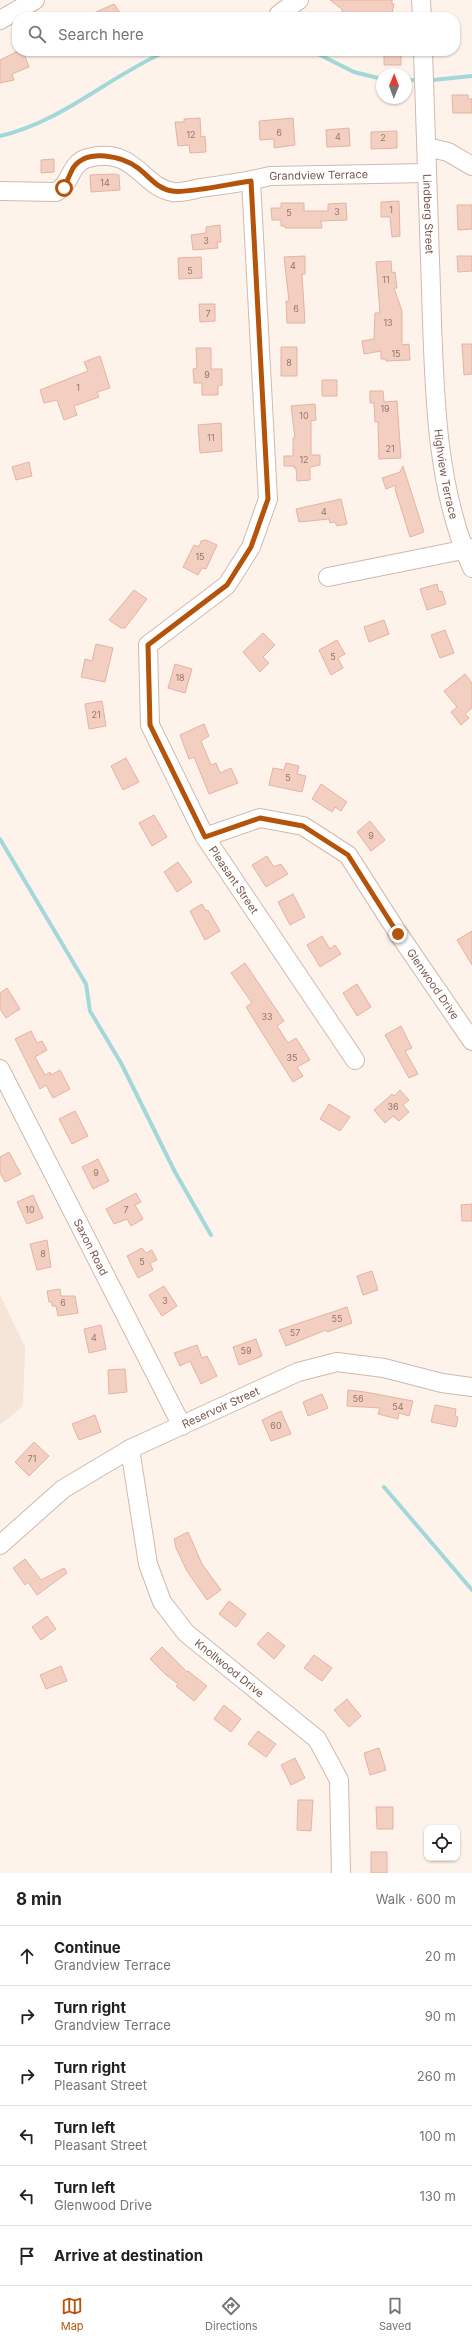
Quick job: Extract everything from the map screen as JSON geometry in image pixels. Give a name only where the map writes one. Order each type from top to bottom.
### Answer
[{"type":"street","points":[[14,12],[35,0]]},
{"type":"street","points":[[282,12],[299,0]]},
{"type":"street","points":[[421,0],[422,12]]},
{"type":"street","points":[[0,20],[12,13]]},
{"type":"street","name":"Lindberg Street","points":[[423,56],[434,376]]},
{"type":"street","points":[[427,147],[448,152],[472,166]]},
{"type":"street","name":"Grandview Terrace","points":[[0,191],[56,192],[64,188],[74,168],[80,162],[87,158],[100,157],[118,157],[127,161],[155,183],[173,192],[251,181],[270,176],[306,174],[427,173]]},
{"type":"street","name":"Pleasant Street","points":[[251,181],[268,499],[251,547],[227,585],[148,645],[150,725],[205,837],[355,1060]]},
{"type":"street","name":"Highview Terrace","points":[[434,376],[443,463],[468,549],[472,568]]},
{"type":"street","points":[[328,577],[468,549]]},
{"type":"street","name":"Glenwood Drive","points":[[205,837],[260,818],[303,826],[348,855],[398,934],[472,1041]]},
{"type":"street","name":"Saxon Road","points":[[0,1069],[182,1426]]},
{"type":"street","name":"Reservoir Street","points":[[0,1545],[63,1489],[130,1449],[298,1372],[337,1362],[384,1368],[442,1383],[472,1387]]},
{"type":"street","name":"Knollwood Drive","points":[[130,1449],[148,1564],[162,1602],[186,1633],[317,1740],[339,1780],[341,1873]]},
{"type":"shaded area","points":[[0,1295],[25,1347],[23,1406],[0,1425]]},
{"type":"building","points":[[330,0],[392,0],[392,4],[394,4],[392,12],[342,12],[343,10]]},
{"type":"building","points":[[114,4],[120,12],[96,12]]},
{"type":"building","points":[[12,54],[12,56],[25,56],[29,67],[12,74],[14,80],[0,83],[0,60]]},
{"type":"building","points":[[384,56],[401,56],[401,65],[384,65]]},
{"type":"building","points":[[452,95],[468,95],[468,99],[472,99],[472,113],[453,113]]},
{"type":"building","points":[[200,118],[201,137],[205,136],[206,152],[190,153],[189,145],[178,146],[175,122],[184,122],[184,119]]},
{"type":"building","points":[[293,118],[295,145],[274,148],[274,139],[260,140],[259,121]]},
{"type":"building","points":[[349,128],[350,146],[327,147],[326,130]]},
{"type":"building","points":[[397,131],[397,148],[371,149],[371,132]]},
{"type":"building","points":[[54,159],[54,172],[41,173],[41,160]]},
{"type":"building","points":[[90,175],[119,175],[120,190],[91,192]]},
{"type":"building","points":[[399,201],[400,236],[392,237],[390,217],[381,217],[381,202]]},
{"type":"building","points":[[281,203],[304,203],[304,211],[328,211],[328,204],[346,203],[347,220],[321,221],[322,228],[285,228],[285,226],[281,226],[281,220],[272,220],[271,208],[281,208]]},
{"type":"building","points":[[457,205],[472,205],[472,229],[458,230]]},
{"type":"building","points":[[220,225],[221,242],[217,242],[218,248],[193,250],[191,235],[206,233],[206,227]]},
{"type":"building","points":[[305,256],[305,274],[302,274],[305,323],[287,323],[286,301],[289,301],[284,257]]},
{"type":"building","points":[[457,256],[472,256],[472,271],[458,272]]},
{"type":"building","points":[[201,257],[202,278],[179,279],[178,258]]},
{"type":"building","points":[[391,261],[392,273],[395,272],[397,288],[394,288],[402,311],[402,345],[409,344],[410,360],[386,361],[386,359],[381,359],[381,351],[364,354],[362,341],[374,339],[375,313],[380,313],[376,262]]},
{"type":"building","points":[[199,304],[215,304],[215,321],[200,322]]},
{"type":"building","points":[[462,344],[472,344],[472,374],[464,375]]},
{"type":"building","points":[[281,347],[297,347],[297,376],[281,376]]},
{"type":"building","points":[[196,348],[211,348],[211,369],[222,369],[222,385],[218,386],[218,395],[202,395],[202,383],[194,383],[193,369],[197,368]]},
{"type":"building","points":[[100,356],[110,388],[97,392],[99,397],[74,406],[77,415],[64,420],[57,400],[44,403],[40,390],[88,371],[84,362]]},
{"type":"building","points":[[322,380],[337,380],[337,396],[322,396]]},
{"type":"building","points":[[370,391],[383,391],[384,402],[397,401],[401,458],[379,459],[378,422],[375,422],[374,403],[370,403]]},
{"type":"building","points":[[315,404],[316,420],[311,421],[311,455],[320,455],[320,465],[310,467],[310,480],[297,481],[296,468],[294,468],[294,466],[284,466],[284,456],[293,456],[293,438],[295,438],[291,406]]},
{"type":"building","points":[[221,423],[222,451],[200,453],[198,425]]},
{"type":"building","points":[[29,462],[32,476],[16,480],[12,467]]},
{"type":"building","points":[[403,466],[424,532],[410,537],[395,489],[396,485],[386,489],[382,478],[400,472]]},
{"type":"building","points":[[341,499],[347,524],[337,526],[335,522],[330,523],[329,519],[299,522],[296,509]]},
{"type":"building","points":[[206,540],[217,545],[206,569],[202,568],[198,575],[183,567],[194,545],[199,547],[201,541]]},
{"type":"building","points":[[437,584],[439,592],[442,591],[446,604],[427,610],[420,589]]},
{"type":"building","points":[[134,590],[147,599],[125,628],[121,628],[109,620]]},
{"type":"building","points":[[384,620],[389,634],[369,642],[364,627]]},
{"type":"building","points":[[445,630],[454,653],[440,658],[431,635]]},
{"type":"building","points":[[263,633],[275,645],[263,657],[269,663],[260,672],[243,652]]},
{"type":"building","points":[[337,640],[345,654],[338,658],[343,668],[331,675],[319,650]]},
{"type":"building","points":[[96,644],[113,648],[105,682],[81,677],[85,659],[92,661]]},
{"type":"building","points":[[175,664],[192,669],[185,693],[168,688]]},
{"type":"building","points":[[465,674],[472,683],[472,708],[465,714],[469,718],[461,725],[451,712],[457,707],[444,691]]},
{"type":"building","points":[[102,701],[106,726],[89,729],[85,704]]},
{"type":"building","points":[[204,724],[209,736],[201,741],[211,765],[216,763],[220,773],[231,768],[238,783],[209,794],[194,757],[189,759],[180,735]]},
{"type":"building","points":[[126,758],[139,782],[123,790],[111,766]]},
{"type":"building","points":[[286,763],[299,766],[297,774],[306,776],[302,792],[269,785],[273,768],[284,770]]},
{"type":"building","points":[[321,784],[347,802],[341,811],[335,807],[332,812],[312,799]]},
{"type":"building","points":[[154,815],[167,837],[152,846],[139,823]]},
{"type":"building","points":[[370,821],[385,840],[371,851],[357,832]]},
{"type":"building","points":[[267,856],[274,867],[281,864],[288,874],[266,887],[252,865]]},
{"type":"building","points":[[178,862],[192,882],[177,892],[164,872]]},
{"type":"building","points":[[293,894],[305,917],[290,925],[278,902]]},
{"type":"building","points":[[202,904],[206,911],[208,910],[220,931],[205,940],[190,911]]},
{"type":"building","points":[[472,931],[472,965],[457,940]]},
{"type":"building","points":[[322,936],[330,949],[335,945],[341,954],[320,967],[307,945]]},
{"type":"building","points":[[245,963],[284,1021],[277,1026],[288,1043],[296,1038],[310,1060],[297,1067],[303,1076],[293,1082],[246,1007],[252,1003],[231,973]]},
{"type":"building","points":[[357,984],[371,1007],[357,1016],[343,993]]},
{"type":"building","points":[[7,988],[20,1009],[6,1018],[0,1009],[0,993]]},
{"type":"building","points":[[401,1026],[412,1048],[405,1051],[418,1074],[409,1078],[385,1035]]},
{"type":"building","points":[[31,1031],[37,1043],[42,1041],[47,1050],[35,1057],[45,1075],[50,1072],[51,1075],[60,1070],[70,1089],[53,1098],[46,1085],[40,1089],[15,1039]]},
{"type":"building","points":[[400,1090],[409,1100],[403,1105],[409,1112],[399,1121],[393,1116],[385,1123],[374,1110],[392,1094],[394,1096]]},
{"type":"building","points":[[329,1104],[350,1117],[340,1131],[320,1119]]},
{"type":"building","points":[[75,1111],[88,1136],[72,1144],[59,1119]]},
{"type":"building","points":[[9,1152],[21,1174],[5,1182],[0,1173],[0,1157]]},
{"type":"building","points":[[98,1159],[109,1181],[93,1189],[82,1167]]},
{"type":"building","points":[[136,1193],[141,1202],[135,1205],[143,1219],[131,1226],[127,1219],[114,1224],[106,1209]]},
{"type":"building","points":[[33,1195],[43,1218],[27,1224],[17,1202]]},
{"type":"building","points":[[472,1204],[472,1221],[462,1221],[461,1205]]},
{"type":"building","points":[[47,1240],[51,1267],[37,1270],[30,1244]]},
{"type":"building","points":[[142,1248],[146,1253],[152,1250],[157,1260],[150,1263],[153,1270],[138,1278],[127,1256]]},
{"type":"building","points":[[372,1271],[378,1290],[363,1295],[357,1276]]},
{"type":"building","points":[[164,1286],[177,1306],[162,1316],[149,1295]]},
{"type":"building","points":[[60,1289],[61,1296],[75,1296],[78,1313],[58,1316],[56,1306],[52,1306],[52,1302],[49,1302],[47,1291]]},
{"type":"building","points":[[347,1307],[352,1323],[327,1332],[326,1330],[286,1346],[279,1330]]},
{"type":"building","points":[[101,1325],[106,1349],[89,1353],[84,1329]]},
{"type":"building","points":[[256,1339],[262,1356],[239,1365],[233,1347]]},
{"type":"building","points":[[197,1345],[202,1358],[207,1356],[217,1376],[201,1384],[190,1361],[180,1366],[174,1353]]},
{"type":"building","points":[[125,1369],[127,1392],[109,1394],[108,1370]]},
{"type":"building","points":[[348,1390],[413,1401],[409,1416],[399,1413],[398,1419],[378,1414],[380,1408],[347,1406]]},
{"type":"building","points":[[322,1394],[328,1408],[308,1416],[303,1402]]},
{"type":"building","points":[[435,1405],[456,1409],[455,1416],[458,1417],[456,1427],[431,1422]]},
{"type":"building","points":[[281,1411],[291,1434],[271,1441],[262,1420]]},
{"type":"building","points":[[95,1415],[101,1432],[79,1440],[72,1424]]},
{"type":"building","points":[[34,1442],[49,1456],[29,1476],[15,1462]]},
{"type":"building","points":[[188,1532],[202,1564],[221,1590],[207,1600],[187,1571],[176,1548],[174,1539]]},
{"type":"building","points":[[25,1559],[41,1580],[64,1568],[67,1573],[37,1595],[28,1582],[25,1585],[13,1568]]},
{"type":"building","points":[[229,1601],[246,1614],[236,1627],[219,1614]]},
{"type":"building","points":[[47,1616],[56,1629],[41,1640],[32,1627]]},
{"type":"building","points":[[268,1632],[285,1646],[274,1659],[257,1644]]},
{"type":"building","points":[[162,1647],[187,1672],[188,1671],[207,1686],[194,1701],[176,1686],[178,1684],[150,1659]]},
{"type":"building","points":[[314,1655],[332,1668],[322,1681],[304,1668]]},
{"type":"building","points":[[61,1666],[67,1681],[46,1689],[40,1675]]},
{"type":"building","points":[[347,1699],[361,1716],[349,1727],[334,1710]]},
{"type":"building","points":[[224,1705],[241,1719],[231,1732],[214,1719]]},
{"type":"building","points":[[258,1731],[276,1744],[266,1757],[248,1744]]},
{"type":"building","points":[[379,1748],[386,1770],[370,1775],[364,1753]]},
{"type":"building","points":[[295,1758],[305,1778],[291,1785],[281,1765]]},
{"type":"building","points":[[298,1800],[313,1800],[311,1831],[297,1830]]},
{"type":"building","points":[[376,1807],[393,1807],[393,1829],[377,1829]]},
{"type":"building","points":[[371,1852],[387,1852],[387,1873],[371,1873]]},
{"type":"waterway","points":[[0,136],[23,129],[65,110],[125,73],[156,56]]},
{"type":"waterway","points":[[322,56],[354,72],[376,78]]},
{"type":"waterway","points":[[433,80],[472,76]]},
{"type":"waterway","points":[[412,80],[417,80]]},
{"type":"waterway","points":[[0,839],[86,984],[90,1011],[121,1063],[175,1172],[211,1235]]},
{"type":"waterway","points":[[384,1487],[472,1590]]},
{"type":"route","points":[[64,188],[74,168],[87,158],[94,157],[118,157],[138,168],[155,183],[173,192],[251,181],[268,499],[251,547],[227,585],[148,645],[150,725],[205,837],[260,818],[303,826],[348,855],[398,934]]}]
